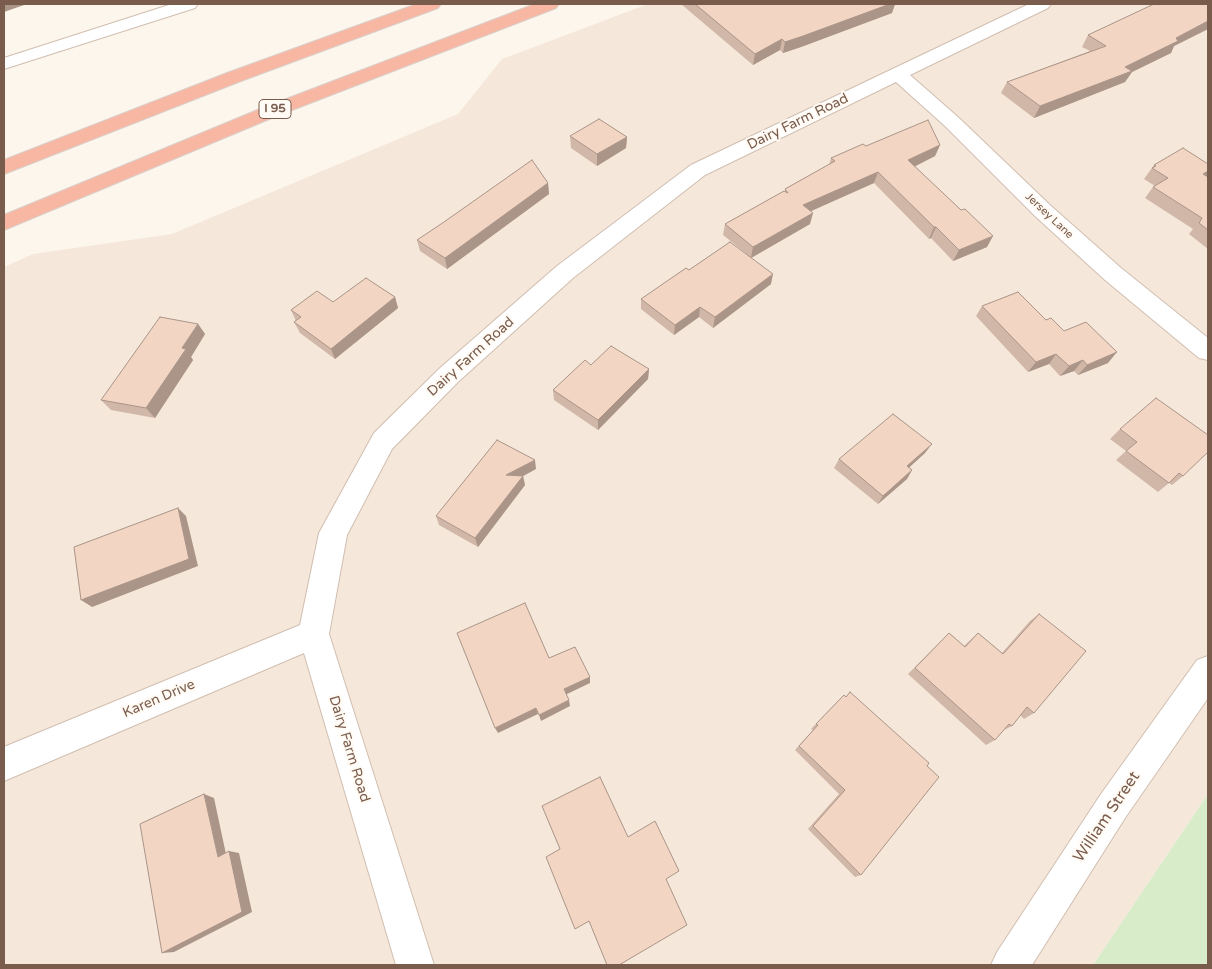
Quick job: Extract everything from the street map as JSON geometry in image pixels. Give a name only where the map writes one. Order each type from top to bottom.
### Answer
[{"type":"highway","points":[[4,167],[225,80],[432,4]]},
{"type":"highway","name":"I 95","points":[[4,223],[267,113],[550,4]]},
{"type":"street","points":[[4,64],[189,4]]},
{"type":"street","name":"Dairy Farm Road","points":[[415,965],[314,634],[333,533],[383,441],[449,375],[566,272],[698,170],[1042,4]]},
{"type":"street","name":"Jersey Lane","points":[[897,74],[952,122],[1043,211],[1099,262],[1208,351]]},
{"type":"street","name":"Karen Drive","points":[[4,764],[314,634]]},
{"type":"street","name":"William Street","points":[[1010,965],[1113,806],[1208,671]]},
{"type":"shaded area","points":[[648,4],[1208,4],[1208,794],[1093,965],[4,965],[4,267],[33,254],[172,234],[458,114],[502,59]]},
{"type":"green space","points":[[1208,794],[1208,965],[1093,965]]},
{"type":"building","points":[[695,4],[890,4],[785,42],[782,39],[755,54]]},
{"type":"building","points":[[1154,4],[1208,4],[1208,21],[1176,38],[1178,41],[1125,67],[1132,71],[1040,106],[1007,82],[1106,46],[1088,35]]},
{"type":"building","points":[[599,119],[627,137],[597,154],[570,136]]},
{"type":"building","points":[[928,120],[940,145],[908,160],[961,210],[965,209],[993,236],[959,250],[878,172],[803,205],[813,213],[753,247],[725,224],[784,191],[788,193],[785,189],[835,161],[831,158],[863,144],[866,146]]},
{"type":"building","points":[[1183,148],[1208,164],[1208,171],[1203,174],[1208,177],[1208,230],[1199,223],[1202,218],[1153,187],[1168,178],[1152,168],[1156,166],[1154,165]]},
{"type":"building","points":[[532,160],[548,183],[445,258],[417,240],[444,222]]},
{"type":"building","points":[[730,242],[773,274],[715,317],[700,307],[675,325],[641,299],[686,268],[689,270]]},
{"type":"building","points":[[366,278],[395,297],[331,349],[294,322],[301,317],[291,310],[317,291],[333,302]]},
{"type":"building","points":[[1018,292],[1046,320],[1051,318],[1064,331],[1086,322],[1117,352],[1087,365],[1083,360],[1069,366],[1056,354],[1036,362],[982,306]]},
{"type":"building","points":[[160,317],[198,324],[182,348],[186,349],[146,408],[101,400]]},
{"type":"building","points":[[611,346],[649,369],[598,420],[553,390],[585,360],[591,365]]},
{"type":"building","points":[[1156,398],[1208,435],[1208,452],[1183,476],[1179,473],[1169,483],[1126,451],[1137,442],[1120,429]]},
{"type":"building","points":[[893,414],[932,444],[907,466],[912,470],[883,496],[839,459]]},
{"type":"building","points":[[497,440],[535,460],[506,475],[523,476],[475,538],[436,516]]},
{"type":"building","points":[[178,508],[189,559],[81,600],[74,547]]},
{"type":"building","points":[[525,603],[549,658],[575,647],[590,677],[564,689],[569,700],[539,715],[536,708],[495,728],[457,633]]},
{"type":"building","points":[[1039,614],[1086,651],[1034,713],[1027,707],[1012,726],[1009,724],[995,740],[915,668],[949,633],[965,647],[978,633],[1003,654]]},
{"type":"building","points":[[850,692],[929,763],[927,766],[939,777],[861,875],[813,826],[845,790],[799,746],[818,725],[816,724],[844,695],[846,697]]},
{"type":"building","points":[[600,777],[628,837],[655,821],[679,871],[666,879],[687,925],[619,965],[607,965],[589,921],[575,929],[546,857],[560,849],[542,806]]},
{"type":"building","points":[[204,794],[218,857],[229,851],[242,912],[162,953],[140,824]]}]
